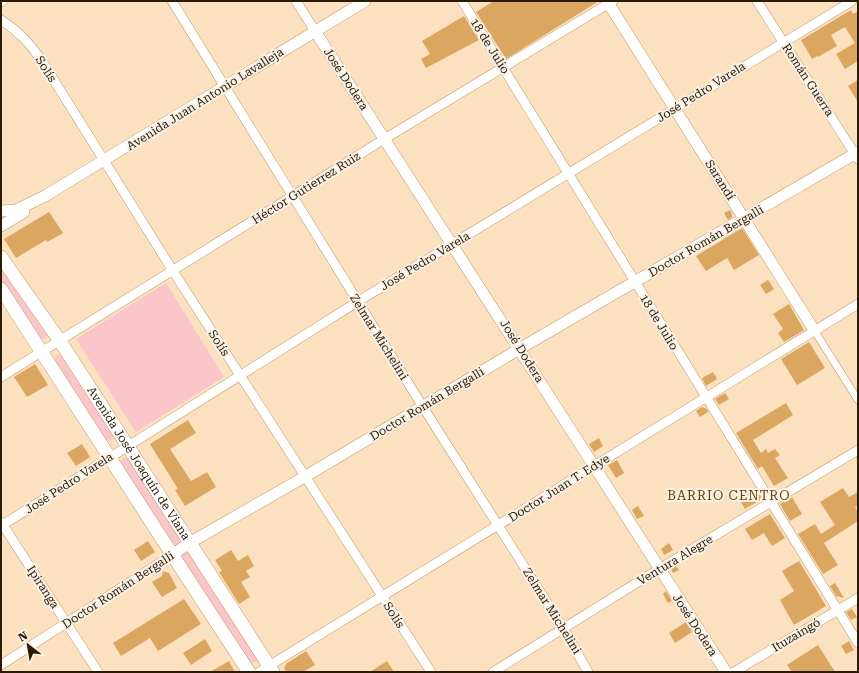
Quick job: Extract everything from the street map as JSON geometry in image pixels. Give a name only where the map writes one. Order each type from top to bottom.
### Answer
[{"type":"main road","name":"Avenida José Joaquín de Viana","points":[[1,258],[60,341],[191,542],[267,670]]},
{"type":"main road","name":"Avenida José Joaquín de Viana","points":[[1,289],[42,350],[172,556],[249,672]]},
{"type":"street","name":"Zelmar Michelini","points":[[172,1],[422,407],[563,628],[588,672]]},
{"type":"street","points":[[296,1],[315,31]]},
{"type":"street","name":"Avenida Juan Antonio Lavalleja","points":[[1,211],[16,210],[46,196],[104,162],[365,1]]},
{"type":"street","name":"18 de Julio","points":[[462,1],[858,643]]},
{"type":"street","name":"Román Guerra","points":[[757,1],[857,155]]},
{"type":"street","name":"José Pedro Varela","points":[[2,524],[357,302],[852,1]]},
{"type":"street","name":"Héctor Gutierrez Ruiz","points":[[1,377],[42,350],[60,341],[173,272],[386,138],[609,2]]},
{"type":"street","name":"Sarandí","points":[[609,2],[743,219],[858,400]]},
{"type":"street","name":"Solís","points":[[1,20],[14,28],[27,40],[38,56],[173,272],[431,672]]},
{"type":"street","name":"José Dodera","points":[[315,31],[386,138],[726,672]]},
{"type":"street","name":"Doctor Román Bergalli","points":[[1,665],[172,556],[191,542],[306,476],[520,348],[857,155]]},
{"type":"street","name":"Avenida Juan Antonio Lavalleja","points":[[1,226],[41,202],[46,196]]},
{"type":"street","name":"Doctor Juan T. Edye","points":[[267,670],[594,466],[858,304]]},
{"type":"street","name":"Ventura Alegre","points":[[493,672],[659,569],[858,450]]},
{"type":"street","name":"Ipiranga","points":[[2,524],[98,672]]},
{"type":"street","name":"Ituzaingó","points":[[734,672],[858,598]]},
{"type":"shaded area","points":[[1,265],[48,333],[46,338],[40,339],[38,337],[1,281]]},
{"type":"shaded area","points":[[166,283],[224,377],[136,432],[76,339]]},
{"type":"shaded area","points":[[61,354],[114,436],[112,440],[106,441],[54,360],[56,356]]},
{"type":"shaded area","points":[[128,457],[185,541],[175,549],[120,463],[123,458]]},
{"type":"shaded area","points":[[189,548],[258,660],[256,662],[249,662],[180,557],[180,555]]},
{"type":"building","points":[[494,1],[599,1],[506,59],[476,12]]},
{"type":"building","points":[[851,10],[853,14],[858,11],[858,61],[845,69],[836,54],[855,43],[845,27],[831,35],[837,46],[812,59],[801,40]]},
{"type":"building","points":[[464,16],[479,40],[426,68],[421,59],[430,54],[422,41]]},
{"type":"building","points":[[858,80],[858,102],[848,86]]},
{"type":"building","points":[[730,210],[732,217],[728,220],[724,213]]},
{"type":"building","points":[[49,212],[63,233],[47,242],[46,240],[16,258],[4,239]]},
{"type":"building","points":[[742,228],[759,255],[734,270],[727,258],[706,271],[696,256]]},
{"type":"building","points":[[768,280],[774,289],[766,294],[760,285]]},
{"type":"building","points":[[789,304],[804,330],[784,342],[778,333],[783,329],[773,314]]},
{"type":"building","points":[[809,342],[825,368],[797,385],[781,359]]},
{"type":"building","points":[[35,364],[48,385],[27,397],[14,377]]},
{"type":"building","points":[[713,372],[717,379],[706,386],[702,378]]},
{"type":"building","points":[[725,393],[729,399],[719,405],[715,399]]},
{"type":"building","points":[[786,403],[793,415],[753,440],[761,453],[766,449],[768,453],[775,449],[780,455],[775,458],[788,478],[774,486],[762,466],[758,469],[736,433]]},
{"type":"building","points":[[702,407],[707,409],[708,412],[700,417],[696,411]]},
{"type":"building","points":[[188,420],[196,433],[170,449],[191,481],[207,472],[216,487],[185,506],[175,490],[178,489],[150,444]]},
{"type":"building","points":[[599,438],[603,446],[594,452],[589,444]]},
{"type":"building","points":[[82,444],[90,457],[76,466],[67,453]]},
{"type":"building","points":[[617,460],[624,473],[616,478],[608,465]]},
{"type":"building","points":[[755,488],[761,497],[760,500],[745,509],[739,498]]},
{"type":"building","points":[[843,488],[849,497],[858,492],[858,505],[855,507],[858,512],[858,521],[824,543],[838,565],[823,574],[798,534],[815,524],[821,534],[835,525],[820,502]]},
{"type":"building","points":[[792,497],[802,514],[790,521],[780,504]]},
{"type":"building","points":[[638,506],[644,516],[637,519],[632,510]]},
{"type":"building","points":[[770,514],[785,538],[772,546],[764,533],[752,540],[745,529]]},
{"type":"building","points":[[148,541],[155,552],[141,561],[134,550]]},
{"type":"building","points":[[669,543],[673,550],[664,555],[661,549]]},
{"type":"building","points":[[231,550],[238,561],[248,555],[254,566],[246,571],[250,577],[241,582],[250,597],[239,604],[219,572],[222,571],[215,560]]},
{"type":"building","points":[[799,561],[826,606],[794,625],[780,600],[794,591],[782,571]]},
{"type":"building","points":[[676,566],[679,570],[673,573],[671,569]]},
{"type":"building","points":[[163,571],[169,573],[177,588],[162,597],[152,582],[162,576]]},
{"type":"building","points":[[835,583],[844,598],[836,596],[830,586]]},
{"type":"building","points":[[666,591],[672,601],[668,603],[663,594]]},
{"type":"building","points":[[184,599],[201,624],[158,651],[150,638],[121,656],[113,643]]},
{"type":"building","points":[[852,609],[857,617],[851,620],[846,612]]},
{"type":"building","points":[[686,622],[692,632],[675,643],[669,633]]},
{"type":"building","points":[[205,639],[212,651],[191,665],[183,653]]},
{"type":"building","points":[[849,641],[854,650],[846,654],[841,646]]},
{"type":"building","points":[[818,645],[835,672],[792,672],[787,665]]},
{"type":"building","points":[[306,651],[315,665],[303,672],[287,672],[284,668],[287,663]]},
{"type":"building","points":[[229,661],[235,672],[210,672]]},
{"type":"building","points":[[387,661],[394,672],[370,672]]},
{"type":"district","name":"BARRIO CENTRO","points":[[729,495]]}]
